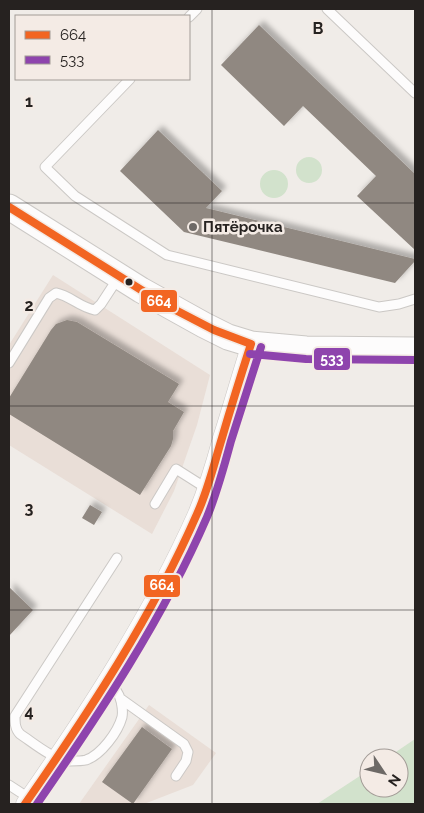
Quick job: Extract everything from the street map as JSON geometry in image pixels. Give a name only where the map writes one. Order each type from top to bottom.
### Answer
[{"type":"street","points":[[9,207],[140,290],[228,337],[251,344],[306,349],[415,350]]},
{"type":"street","points":[[27,801],[107,680],[166,580],[197,513],[251,344]]},
{"type":"lane","points":[[327,9],[415,93]]},
{"type":"lane","points":[[129,80],[45,168],[75,196],[166,255],[379,307],[399,304],[415,298]]},
{"type":"lane","points":[[9,362],[49,298],[56,293],[64,294],[85,308],[95,310],[119,276]]},
{"type":"lane","points":[[155,504],[176,469],[206,488]]},
{"type":"lane","points":[[107,680],[117,691],[121,699],[122,717],[116,730],[98,754],[85,761],[70,761],[57,758],[20,734],[16,727],[16,716],[117,558]]},
{"type":"lane","points":[[121,699],[184,744],[188,752],[186,761],[176,776]]},
{"type":"lane","points":[[9,785],[27,801]]},
{"type":"shaded area","points":[[53,275],[210,375],[197,425],[174,491],[152,534],[9,445],[9,345]]},
{"type":"shaded area","points":[[149,705],[216,753],[193,785],[144,804],[79,804]]},
{"type":"green space","points":[[309,157],[318,161],[322,170],[318,179],[309,183],[300,179],[296,170],[300,161]]},
{"type":"green space","points":[[274,170],[284,174],[288,184],[284,194],[274,198],[264,194],[260,184],[264,174]]},
{"type":"green space","points":[[415,739],[415,804],[317,804],[359,777],[359,798],[409,798],[409,748],[402,748]]},
{"type":"building","points":[[259,25],[415,174],[415,250],[357,196],[376,176],[303,106],[284,126],[221,65]]},
{"type":"building","points":[[158,130],[222,191],[206,208],[415,259],[415,261],[395,283],[184,232],[120,171]]},
{"type":"building","points":[[67,320],[77,322],[179,384],[168,402],[184,412],[173,431],[171,446],[140,495],[9,414],[9,398],[51,330],[56,324]]},
{"type":"building","points":[[90,505],[102,512],[94,525],[82,518]]},
{"type":"building","points":[[9,587],[33,610],[9,636]]},
{"type":"building","points":[[142,727],[172,749],[133,804],[102,782]]},
{"type":"transit line","name":"664","points":[[9,207],[162,303],[214,330],[251,344]]},
{"type":"transit line","name":"664","points":[[25,804],[96,699],[140,627],[179,552],[197,514],[211,477],[251,344]]},
{"type":"transit line","name":"533","points":[[37,804],[129,665],[190,555],[214,499],[261,347]]},
{"type":"transit line","name":"533","points":[[250,354],[306,359],[415,360]]},
{"type":"place","name":"Пятёрочка","points":[[193,227]]}]
